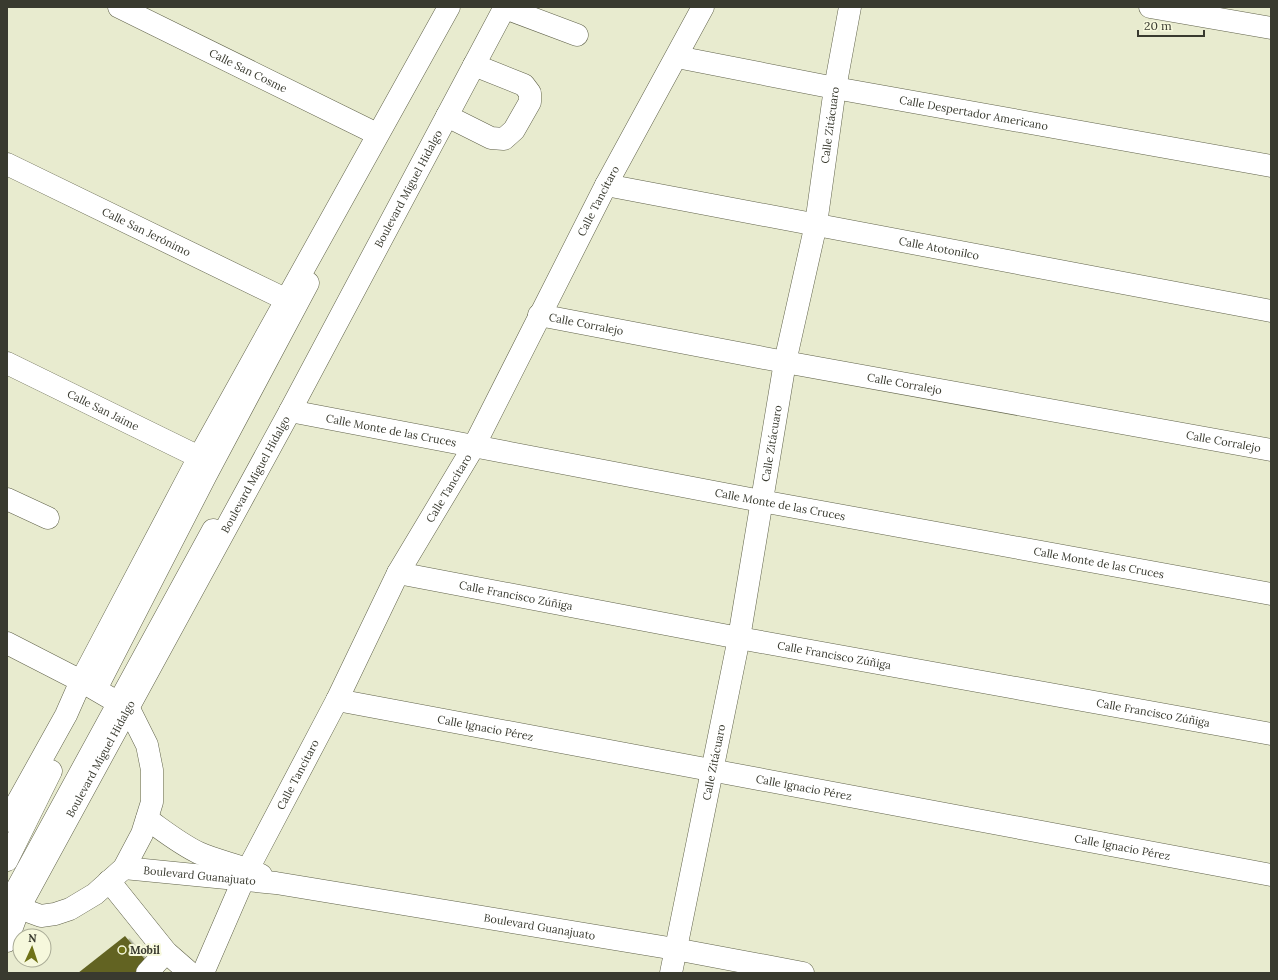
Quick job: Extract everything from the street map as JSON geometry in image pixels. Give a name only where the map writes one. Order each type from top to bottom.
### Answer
[{"type":"street","name":"Calle San Cosme","points":[[119,7],[377,134]]},
{"type":"street","points":[[89,685],[199,457],[285,299],[449,7]]},
{"type":"street","points":[[7,821],[66,715],[89,685],[202,482],[348,206],[460,7]]},
{"type":"street","points":[[124,705],[437,119],[494,7]]},
{"type":"street","points":[[505,7],[576,35]]},
{"type":"street","name":"Boulevard Miguel Hidalgo","points":[[7,941],[10,904],[290,411],[505,7]]},
{"type":"street","name":"Calle Tancítaro","points":[[204,973],[246,875],[336,700],[398,573],[474,446],[606,185],[703,7]]},
{"type":"street","name":"Calle Zitácuaro","points":[[671,973],[739,638],[785,362],[816,224],[835,88],[850,7]]},
{"type":"street","points":[[1150,7],[1271,28]]},
{"type":"street","name":"Calle Despertador Americano","points":[[676,57],[835,88],[1271,166]]},
{"type":"street","points":[[448,116],[492,138],[504,139],[514,130],[530,102],[530,93],[524,85],[474,65]]},
{"type":"street","name":"Calle San Jerónimo","points":[[7,164],[285,299]]},
{"type":"street","name":"Calle Atotonilco","points":[[606,185],[1271,311]]},
{"type":"street","name":"Calle Corralejo","points":[[539,315],[785,362],[1271,450]]},
{"type":"street","name":"Calle San Jaime","points":[[7,363],[199,457]]},
{"type":"street","name":"Calle Monte de las Cruces","points":[[290,411],[761,501],[1271,594]]},
{"type":"street","points":[[7,499],[48,518]]},
{"type":"street","name":"Calle Francisco Zúñiga","points":[[398,573],[739,638],[1271,734]]},
{"type":"street","points":[[7,643],[89,685],[124,705],[147,745],[152,770],[152,802],[142,834],[116,874],[95,894],[70,909],[55,914],[41,916],[10,904]]},
{"type":"street","name":"Calle Ignacio Pérez","points":[[336,700],[1271,875]]},
{"type":"street","points":[[7,849],[52,750],[66,715]]},
{"type":"street","points":[[7,860],[54,766],[66,732],[66,715]]},
{"type":"street","name":"Boulevard Guanajuato","points":[[147,819],[182,844],[200,853],[246,875],[276,883],[675,949],[803,973]]},
{"type":"street","points":[[116,874],[166,952],[190,973]]},
{"type":"street","name":"Boulevard Guanajuato","points":[[116,874],[246,875]]},
{"type":"street","points":[[147,973],[166,952]]},
{"type":"building","name":"Mobil","points":[[125,936],[148,963],[136,973],[78,973]]},
{"type":"place","name":"Mobil","points":[[122,950]]}]
